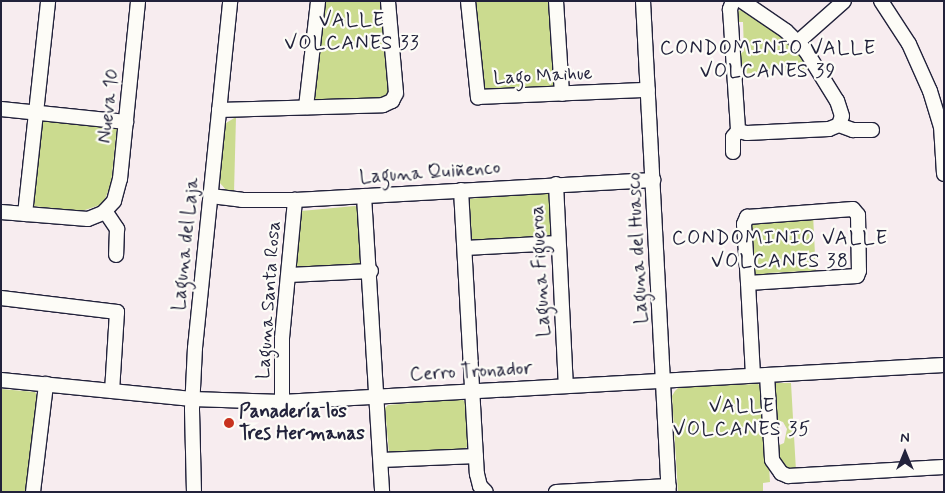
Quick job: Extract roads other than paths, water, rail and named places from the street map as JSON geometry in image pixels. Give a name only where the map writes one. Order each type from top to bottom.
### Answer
[{"type":"street","points":[[24,214],[48,1]]},
{"type":"street","name":"Nueva 10","points":[[105,210],[118,192],[138,1]]},
{"type":"street","name":"Laguna del Laja","points":[[194,492],[192,399],[230,1]]},
{"type":"street","points":[[306,107],[318,1]]},
{"type":"street","points":[[219,110],[383,104],[394,100],[396,93],[388,1]]},
{"type":"street","name":"Lago Maihue","points":[[468,1],[478,97],[648,90]]},
{"type":"street","points":[[556,1],[562,94]]},
{"type":"street","name":"Laguna del Huasco","points":[[643,1],[669,489]]},
{"type":"street","points":[[799,41],[844,1]]},
{"type":"street","points":[[881,1],[917,58],[942,126],[944,174]]},
{"type":"street","points":[[734,2],[799,41],[836,101],[842,116],[839,125]]},
{"type":"street","points":[[734,2],[738,131],[733,137],[734,152]]},
{"type":"street","points":[[1,110],[126,122]]},
{"type":"street","points":[[738,131],[747,133],[829,129],[839,125],[852,130],[872,130]]},
{"type":"street","name":"Laguna Quiñenco","points":[[210,196],[242,200],[295,200],[653,180]]},
{"type":"street","name":"Laguna Figueroa","points":[[556,184],[566,386]]},
{"type":"street","points":[[461,190],[478,482],[485,492]]},
{"type":"street","points":[[364,196],[371,271],[382,460],[382,492]]},
{"type":"street","name":"Laguna Santa Rosa","points":[[282,402],[282,338],[295,200]]},
{"type":"street","points":[[1,212],[80,220],[96,217],[105,210],[117,229],[116,255]]},
{"type":"street","points":[[748,283],[857,276],[859,271],[857,211],[748,217],[744,224],[752,375]]},
{"type":"street","points":[[465,248],[558,243]]},
{"type":"street","points":[[289,275],[371,271]]},
{"type":"street","points":[[1,298],[117,312],[112,391]]},
{"type":"street","name":"Cerro Tronador","points":[[1,380],[192,399],[282,402],[944,365]]},
{"type":"street","points":[[767,375],[772,460],[781,473],[788,476],[944,467]]},
{"type":"street","points":[[33,492],[46,384]]},
{"type":"street","points":[[382,460],[476,456]]},
{"type":"street","points":[[556,492],[669,489]]},
{"type":"place","name":"Panadería los Tres Hermanas","points":[[229,423]]},
{"type":"district","name":"VALLE VOLCANES 33","points":[[352,32]]},
{"type":"district","name":"CONDOMINIO VALLE VOLCANES 39","points":[[768,60]]},
{"type":"district","name":"CONDOMINIO VALLE VOLCANES 38","points":[[780,250]]},
{"type":"district","name":"VALLE VOLCANES 35","points":[[742,418]]}]
